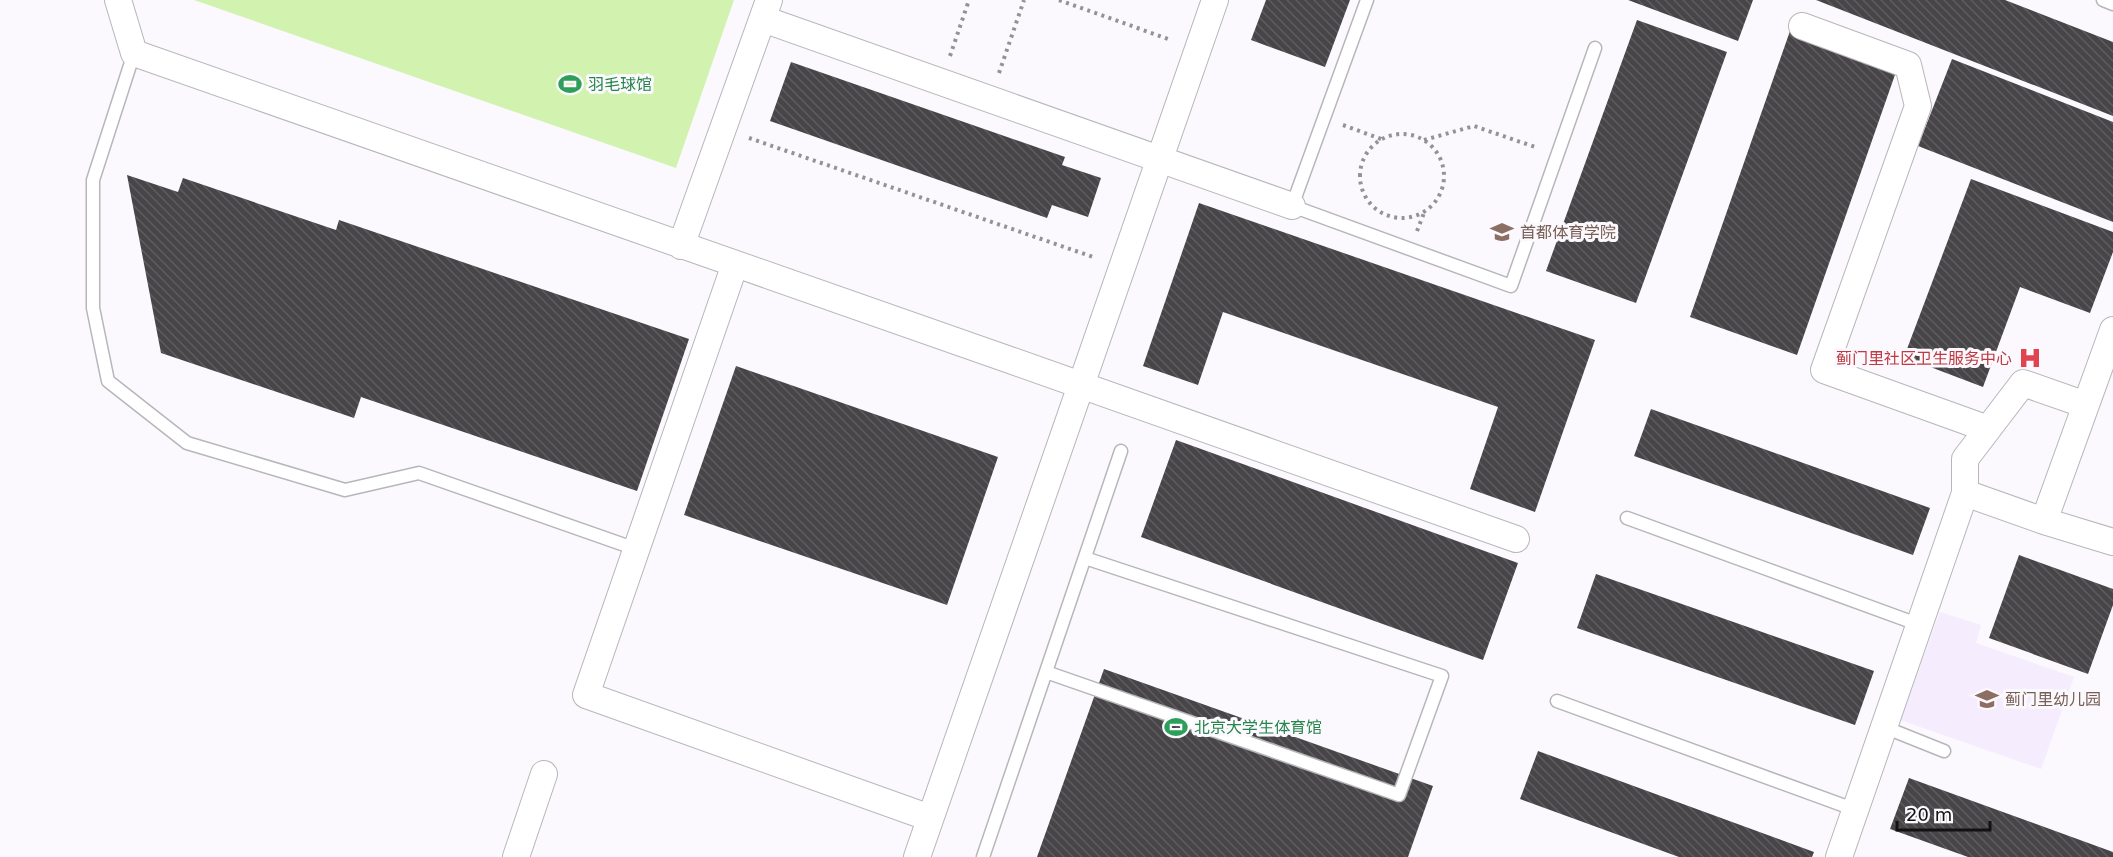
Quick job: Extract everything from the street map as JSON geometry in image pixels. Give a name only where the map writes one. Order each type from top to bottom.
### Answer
[{"type":"street","points":[[118,0],[134,53],[681,246],[1081,383],[1516,539]]},
{"type":"street","points":[[917,857],[1215,0]]},
{"type":"street","points":[[681,246],[766,9],[941,81],[1293,206]]},
{"type":"street","points":[[1802,26],[1908,65],[1918,106],[1824,370],[1988,429]]},
{"type":"street","points":[[735,264],[585,695],[930,818]]},
{"type":"street","points":[[2044,521],[2112,334]]},
{"type":"street","points":[[1839,857],[1965,493],[1965,459],[2024,383],[2086,405]]},
{"type":"street","points":[[1965,493],[2113,542]]},
{"type":"street","points":[[516,857],[544,774]]},
{"type":"lane","points":[[1367,0],[1293,206],[1511,286],[1595,48]]},
{"type":"lane","points":[[2103,0],[2113,4]]},
{"type":"lane","points":[[134,53],[93,180],[93,308],[108,381],[187,443],[345,490],[419,473],[636,549]]},
{"type":"lane","points":[[983,857],[1121,451]]},
{"type":"lane","points":[[1627,518],[1920,625]]},
{"type":"lane","points":[[1046,672],[1399,795],[1442,676],[1085,558]]},
{"type":"lane","points":[[1557,701],[1856,810]]},
{"type":"lane","points":[[1884,727],[1944,751]]},
{"type":"path","points":[[941,81],[969,0]]},
{"type":"path","points":[[990,99],[1024,0]]},
{"type":"path","points":[[1059,0],[1198,49]]},
{"type":"path","points":[[1324,118],[1381,139]]},
{"type":"path","points":[[1424,140],[1474,126],[1557,154]]},
{"type":"path","points":[[723,128],[1122,267]]},
{"type":"path","points":[[1395,134],[1410,135],[1424,140],[1435,149],[1442,162],[1444,176],[1442,191],[1434,204],[1424,212],[1412,217],[1398,218],[1385,215],[1374,208],[1366,197],[1361,185],[1360,172],[1371,148],[1381,139],[1395,134]]},
{"type":"shaded area","name":"蓟门里幼儿园","points":[[1940,612],[1981,625],[1976,643],[2074,677],[2041,769],[1900,720]]},
{"type":"green space","name":"羽毛球馆","points":[[194,0],[734,0],[676,168]]},
{"type":"building","points":[[1266,0],[1350,0],[1325,67],[1251,40]]},
{"type":"building","points":[[1628,0],[1753,0],[1738,41]]},
{"type":"building","points":[[1816,0],[2005,0],[2113,42],[2113,116]]},
{"type":"building","points":[[1637,20],[1727,52],[1636,303],[1546,271]]},
{"type":"building","points":[[1790,31],[1897,69],[1797,355],[1690,317]]},
{"type":"building","points":[[1952,59],[2113,122],[2113,222],[1918,146]]},
{"type":"building","points":[[791,62],[1065,157],[1062,165],[1101,178],[1088,217],[1052,205],[1047,218],[770,121]]},
{"type":"building","points":[[127,175],[178,192],[183,178],[336,230],[339,220],[689,339],[637,491],[361,397],[354,418],[161,353]]},
{"type":"building","points":[[1971,179],[2113,232],[2113,252],[2090,313],[2020,287],[1983,387],[1904,357]]},
{"type":"building","points":[[1199,203],[1595,340],[1535,512],[1470,489],[1498,407],[1223,312],[1198,385],[1143,366]]},
{"type":"building","points":[[736,366],[998,457],[947,605],[684,515]]},
{"type":"building","points":[[1651,409],[1930,508],[1913,555],[1634,456]]},
{"type":"building","points":[[1176,440],[1518,563],[1483,660],[1141,537]]},
{"type":"building","points":[[2019,555],[2113,589],[2113,605],[2088,674],[1989,638]]},
{"type":"building","points":[[1596,574],[1874,671],[1855,725],[1577,628]]},
{"type":"building","name":"北京大学生体育馆","points":[[1104,669],[1433,786],[1408,857],[1037,857]]},
{"type":"building","points":[[1538,751],[1814,852],[1812,857],[1679,857],[1520,799]]},
{"type":"building","points":[[1909,778],[2113,852],[2113,857],[1968,857],[1890,829]]},
{"type":"place","name":"羽毛球馆","points":[[570,84]]},
{"type":"place","name":"首都体育学院","points":[[1502,232]]},
{"type":"place","name":"蓟门里社区卫生服务中心","points":[[2030,358]]},
{"type":"place","name":"蓟门里幼儿园","points":[[1987,699]]},
{"type":"place","name":"北京大学生体育馆","points":[[1176,727]]}]
